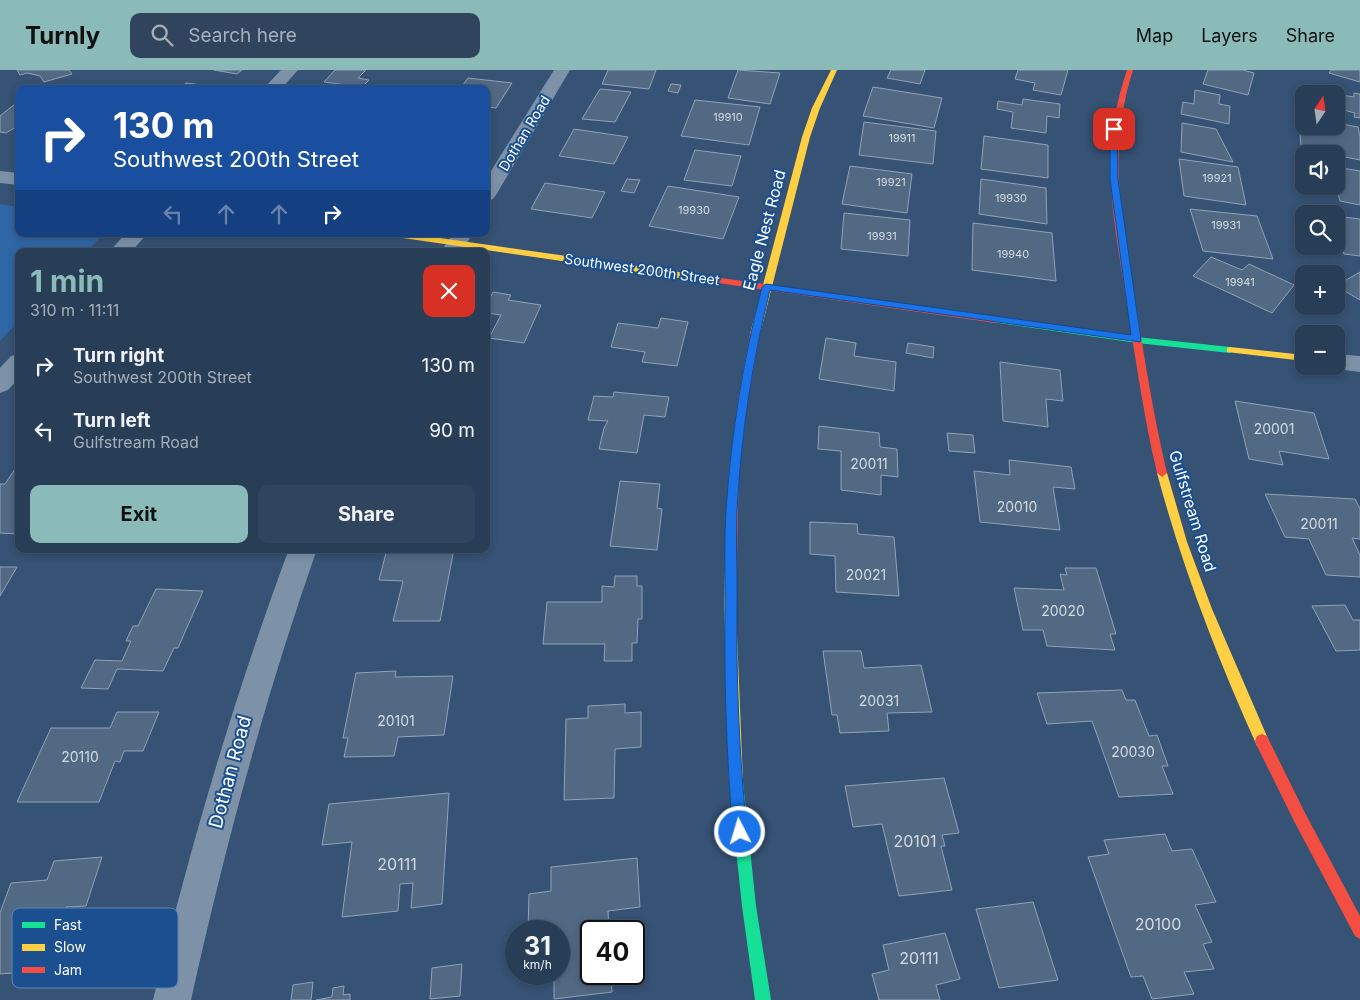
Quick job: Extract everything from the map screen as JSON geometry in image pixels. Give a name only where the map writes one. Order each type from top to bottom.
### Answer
[{"type":"street","points":[[275,85],[290,70]]},
{"type":"street","name":"Dothan Road","points":[[490,188],[562,70]]},
{"type":"street","name":"Eagle Nest Road","points":[[763,1000],[749,906],[734,763],[730,609],[732,511],[738,434],[755,330],[806,137],[818,102],[834,70]]},
{"type":"street","name":"Gulfstream Road","points":[[1130,70],[1117,111],[1112,140],[1112,164],[1137,340],[1152,428],[1164,477],[1202,596],[1233,677],[1276,775],[1360,931]]},
{"type":"street","points":[[0,177],[15,179]]},
{"type":"street","points":[[123,248],[134,237]]},
{"type":"street","name":"Southwest 200th Street","points":[[419,237],[1137,340],[1295,357]]},
{"type":"street","points":[[1345,363],[1360,364]]},
{"type":"street","points":[[0,384],[15,367]]},
{"type":"street","name":"Dothan Road","points":[[178,977],[245,716],[303,553]]},
{"type":"shaded area","points":[[0,204],[15,206],[15,237],[101,237],[90,248],[15,248],[15,325],[0,341]]},
{"type":"building","points":[[17,70],[69,70],[72,74],[44,82],[40,76],[27,73],[20,75]]},
{"type":"building","points":[[214,70],[242,70],[237,74]]},
{"type":"building","points":[[335,70],[366,70],[358,78],[369,80],[364,85],[324,82]]},
{"type":"building","points":[[608,70],[656,70],[649,89],[602,84]]},
{"type":"building","points":[[738,70],[780,73],[770,104],[728,98]]},
{"type":"building","points":[[891,70],[925,70],[920,84],[887,78]]},
{"type":"building","points":[[1018,70],[1068,70],[1061,95],[1033,90],[1035,83],[1015,79]]},
{"type":"building","points":[[1208,70],[1243,70],[1254,73],[1248,95],[1203,84]]},
{"type":"building","points":[[1331,70],[1360,70],[1360,82],[1329,73]]},
{"type":"building","points":[[468,78],[512,83],[496,108],[490,107],[490,85],[463,85]]},
{"type":"building","points":[[186,83],[202,85],[184,85]]},
{"type":"building","points":[[671,84],[681,85],[678,93],[668,91]]},
{"type":"building","points":[[873,87],[942,98],[934,128],[863,116]]},
{"type":"building","points":[[600,89],[631,92],[615,122],[582,119]]},
{"type":"building","points":[[1195,90],[1220,95],[1219,104],[1230,106],[1229,124],[1181,114],[1183,102],[1194,104]]},
{"type":"building","points":[[1354,93],[1360,94],[1360,118],[1354,117],[1355,113],[1345,110],[1345,96],[1354,97]]},
{"type":"building","points":[[1023,99],[1060,104],[1059,118],[1047,116],[1046,133],[1011,128],[1013,112],[997,109],[998,101],[1022,105]]},
{"type":"building","points":[[695,100],[760,107],[749,145],[681,136]]},
{"type":"building","points":[[15,104],[15,127],[6,133],[0,132],[0,116]]},
{"type":"building","points":[[864,122],[936,131],[933,164],[859,155]]},
{"type":"building","points":[[1182,123],[1216,129],[1233,162],[1181,152]]},
{"type":"building","points":[[1345,125],[1358,127],[1360,160],[1345,157],[1345,145],[1301,145],[1300,135],[1345,135]]},
{"type":"building","points":[[574,129],[628,137],[614,164],[559,156]]},
{"type":"building","points":[[984,136],[1048,145],[1048,178],[981,169]]},
{"type":"building","points":[[695,150],[741,156],[732,186],[684,180]]},
{"type":"building","points":[[1179,159],[1238,167],[1246,205],[1184,196]]},
{"type":"building","points":[[850,166],[912,174],[907,213],[842,204]]},
{"type":"building","points":[[1345,168],[1360,171],[1360,205],[1340,201],[1338,195],[1345,195]]},
{"type":"building","points":[[627,179],[640,180],[634,193],[621,191]]},
{"type":"building","points":[[981,179],[1046,188],[1047,224],[979,214]]},
{"type":"building","points":[[545,183],[605,192],[592,218],[531,209]]},
{"type":"building","points":[[668,186],[739,197],[723,239],[649,226]]},
{"type":"building","points":[[1190,209],[1257,216],[1273,259],[1203,251]]},
{"type":"building","points":[[844,213],[910,220],[908,256],[841,249]]},
{"type":"building","points":[[1345,217],[1360,219],[1360,256],[1345,254]]},
{"type":"building","points":[[973,223],[1052,233],[1056,281],[972,270]]},
{"type":"building","points":[[1211,257],[1242,270],[1249,264],[1294,285],[1272,313],[1193,276]]},
{"type":"building","points":[[1360,272],[1360,300],[1345,291],[1345,281]]},
{"type":"building","points":[[493,292],[511,295],[508,300],[541,305],[524,343],[490,338],[501,315],[490,314],[490,298]]},
{"type":"building","points":[[661,318],[688,322],[677,366],[642,362],[645,352],[611,347],[618,323],[658,328]]},
{"type":"building","points":[[826,338],[856,343],[854,356],[896,362],[894,391],[819,379]]},
{"type":"building","points":[[908,343],[934,347],[933,358],[906,353]]},
{"type":"building","points":[[1000,362],[1060,370],[1063,401],[1046,399],[1048,427],[1003,421]]},
{"type":"building","points":[[614,392],[669,397],[665,417],[644,415],[637,453],[599,449],[604,428],[608,421],[588,420],[594,396],[613,397]]},
{"type":"building","points":[[1235,401],[1314,413],[1329,459],[1279,451],[1283,465],[1249,459]]},
{"type":"building","points":[[819,426],[879,433],[880,447],[897,449],[898,477],[881,475],[881,495],[841,490],[841,451],[818,449]]},
{"type":"building","points":[[947,433],[973,435],[975,453],[949,451]]},
{"type":"building","points":[[1009,460],[1071,467],[1075,489],[1053,487],[1060,530],[980,522],[974,471],[1010,475]]},
{"type":"building","points":[[15,469],[15,534],[0,533],[0,484],[5,484]]},
{"type":"building","points":[[620,481],[660,484],[657,508],[662,509],[657,550],[610,546]]},
{"type":"building","points":[[1265,494],[1355,499],[1360,509],[1360,539],[1352,538],[1360,555],[1360,577],[1326,575],[1309,539],[1285,537]]},
{"type":"building","points":[[810,522],[857,524],[858,534],[894,537],[899,596],[836,592],[835,556],[810,554]]},
{"type":"building","points":[[386,553],[453,553],[440,621],[393,621],[403,581],[379,580]]},
{"type":"building","points":[[0,567],[17,567],[0,596]]},
{"type":"building","points":[[1065,568],[1096,568],[1116,634],[1110,634],[1115,650],[1047,646],[1043,630],[1023,630],[1014,588],[1064,590],[1060,574],[1067,575]]},
{"type":"building","points":[[615,576],[637,576],[637,586],[642,586],[642,619],[638,619],[637,643],[632,643],[632,661],[604,661],[605,644],[543,644],[547,602],[602,602],[602,586],[614,587]]},
{"type":"building","points":[[156,589],[203,591],[178,648],[174,648],[163,671],[117,669],[108,689],[81,688],[95,660],[122,661],[131,641],[126,641],[133,626],[138,626]]},
{"type":"building","points":[[1345,605],[1353,620],[1360,620],[1360,650],[1336,651],[1312,606]]},
{"type":"building","points":[[823,651],[861,651],[864,668],[921,665],[932,712],[887,713],[889,731],[840,733],[837,715],[832,715]]},
{"type":"building","points":[[396,671],[395,677],[453,676],[444,735],[398,737],[394,756],[344,757],[348,738],[343,738],[356,673]]},
{"type":"building","points":[[1122,690],[1126,700],[1135,700],[1149,736],[1157,735],[1168,766],[1162,766],[1173,794],[1119,797],[1092,721],[1047,724],[1037,693]]},
{"type":"building","points":[[625,704],[625,713],[641,712],[641,747],[615,749],[614,798],[564,800],[566,719],[588,718],[588,706]]},
{"type":"building","points":[[117,712],[159,712],[143,751],[124,751],[120,762],[115,761],[99,802],[17,802],[51,728],[110,728]]},
{"type":"building","points":[[944,778],[959,833],[942,835],[945,846],[941,846],[952,890],[899,896],[882,824],[853,827],[845,786]]},
{"type":"building","points":[[449,793],[442,904],[411,908],[413,883],[400,884],[398,911],[342,917],[352,842],[322,845],[329,804]]},
{"type":"building","points":[[1165,834],[1172,851],[1192,849],[1216,902],[1195,905],[1212,942],[1203,944],[1214,969],[1184,972],[1194,994],[1152,999],[1143,976],[1131,977],[1088,857],[1109,854],[1104,840]]},
{"type":"building","points":[[102,857],[86,906],[12,908],[12,973],[0,974],[0,913],[11,883],[47,880],[54,861]]},
{"type":"building","points":[[637,858],[640,907],[608,911],[608,920],[580,920],[580,985],[612,985],[612,992],[554,999],[554,985],[570,985],[570,920],[528,920],[529,894],[551,891],[551,867]]},
{"type":"building","points":[[1033,902],[1058,980],[999,988],[976,909]]},
{"type":"building","points":[[945,933],[960,979],[936,985],[940,1000],[879,1000],[872,974],[889,970],[883,945]]},
{"type":"building","points":[[462,964],[460,996],[430,999],[432,968]]},
{"type":"building","points":[[313,982],[311,1000],[291,1000],[293,985]]},
{"type":"building","points":[[344,986],[343,995],[350,994],[350,1000],[316,1000],[332,997],[333,988]]},
{"type":"traffic: fast","points":[[995,320],[1137,340],[1230,350]]},
{"type":"traffic: fast","points":[[736,782],[749,906],[763,1000]]},
{"type":"traffic: slow","points":[[755,334],[806,137],[816,108],[834,70]]},
{"type":"traffic: slow","points":[[417,237],[693,277]]},
{"type":"traffic: slow","points":[[1230,350],[1295,357]]},
{"type":"traffic: slow","points":[[1162,473],[1193,576],[1233,676],[1262,741]]},
{"type":"traffic: slow","points":[[731,559],[730,609],[736,782]]},
{"type":"traffic: jam","points":[[1130,70],[1123,90],[1116,125],[1114,148],[1115,195],[1146,393],[1162,473]]},
{"type":"traffic: jam","points":[[693,277],[995,320]]},
{"type":"traffic: jam","points":[[731,559],[734,469],[743,399],[755,334]]},
{"type":"traffic: jam","points":[[1262,741],[1360,931]]},
{"type":"route","points":[[740,832],[734,763],[730,663],[730,556],[734,469],[743,399],[755,330],[766,287],[1137,340],[1116,202],[1112,149],[1114,129]]}]
